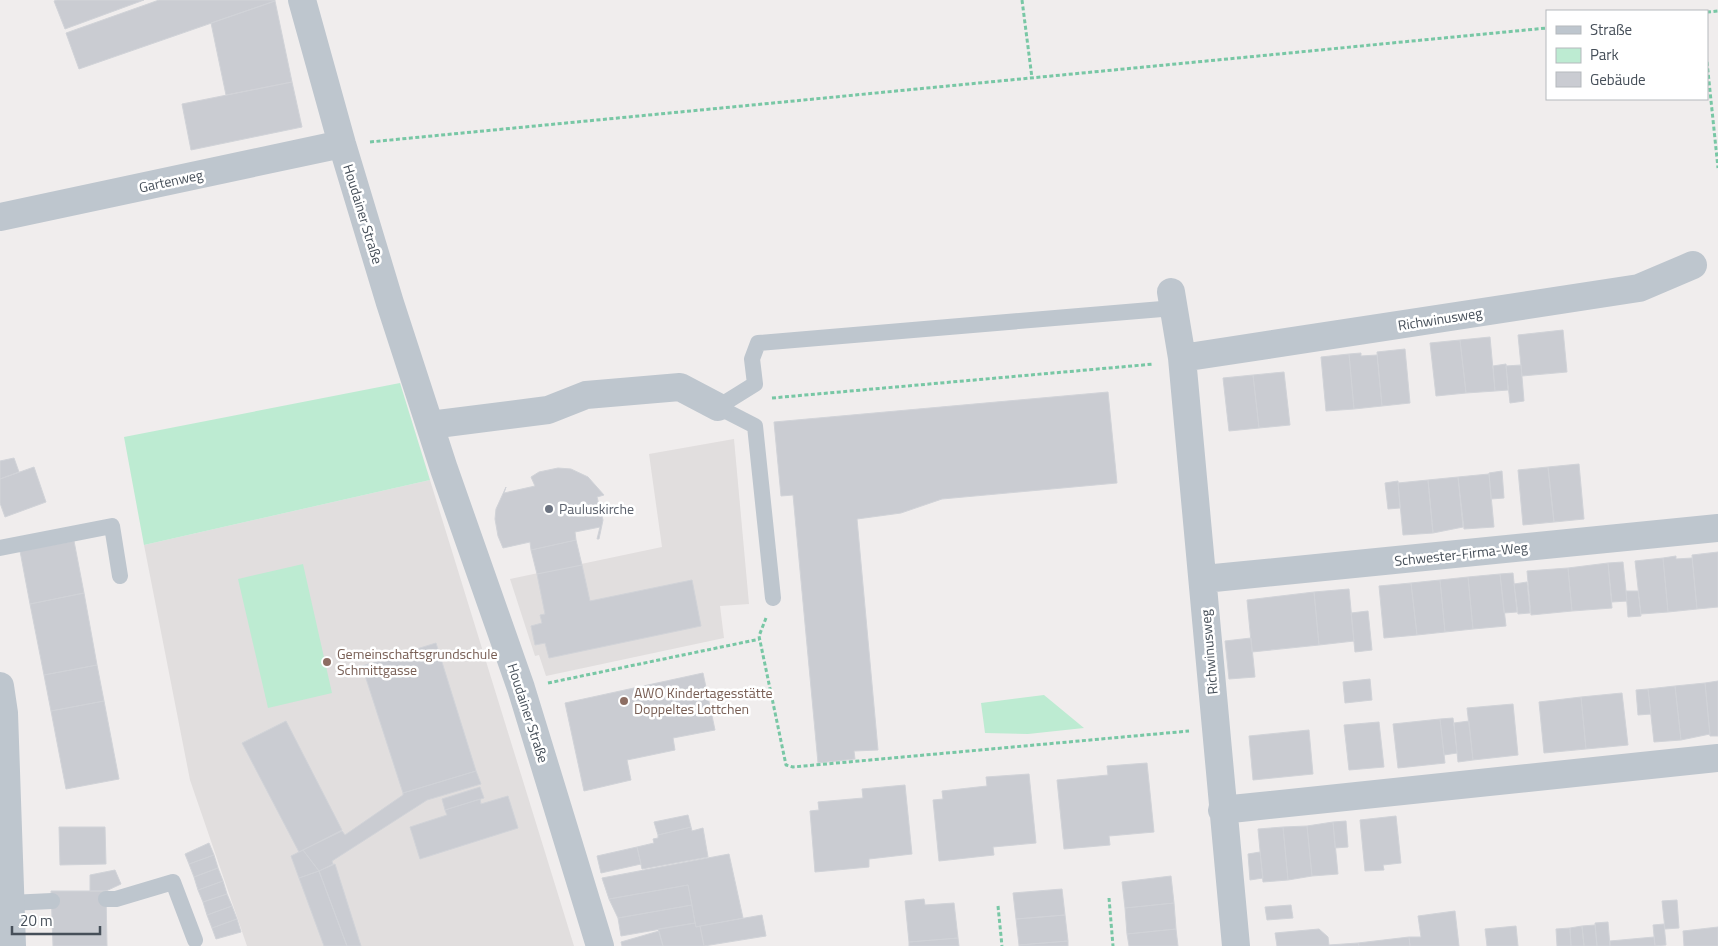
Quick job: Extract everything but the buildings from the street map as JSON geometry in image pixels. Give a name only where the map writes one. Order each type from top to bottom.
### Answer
[{"type":"street","name":"Houdainer Straße","points":[[302,0],[342,144],[430,425],[521,688],[600,946]]},
{"type":"street","name":"Gartenweg","points":[[0,217],[342,144]]},
{"type":"street","name":"Richwinusweg","points":[[1182,360],[1639,288],[1693,265]]},
{"type":"street","name":"Richwinusweg","points":[[1173,300],[1182,360],[1204,579],[1222,810],[1236,946]]},
{"type":"street","points":[[430,425],[548,410],[586,395],[680,387],[718,407]]},
{"type":"street","name":"Schwester-Firma-Weg","points":[[1204,579],[1718,528]]},
{"type":"street","points":[[0,686],[4,713],[12,946]]},
{"type":"street","points":[[1222,810],[1718,758]]},
{"type":"lane","points":[[718,407],[754,384],[752,359],[758,343],[1173,300]]},
{"type":"lane","points":[[718,407],[755,426],[773,598]]},
{"type":"lane","points":[[0,548],[112,526],[120,576]]},
{"type":"lane","points":[[106,899],[116,899],[173,882],[195,940]]},
{"type":"lane","points":[[10,903],[52,901]]},
{"type":"path","points":[[1022,0],[1032,78]]},
{"type":"path","points":[[342,144],[1546,28]]},
{"type":"path","points":[[1708,72],[1718,168]]},
{"type":"path","points":[[745,420],[762,398],[1182,360]]},
{"type":"path","points":[[773,598],[759,636],[786,764],[793,767],[1216,728]]},
{"type":"path","points":[[521,688],[760,639]]},
{"type":"path","points":[[1109,898],[1113,946]]},
{"type":"path","points":[[998,906],[1002,946]]},
{"type":"shaded area","points":[[734,439],[749,604],[720,606],[724,638],[546,676],[539,655],[535,656],[510,579],[662,547],[649,454]]},
{"type":"shaded area","name":"Gemeinschaftsgrundschule Schmittgasse","points":[[430,480],[574,946],[247,946],[190,780],[144,545]]},
{"type":"green space","points":[[400,383],[430,480],[144,545],[124,437]]},
{"type":"green space","points":[[303,564],[332,693],[268,708],[238,579]]},
{"type":"green space","points":[[1044,695],[1084,728],[1028,734],[985,733],[981,703]]},
{"type":"place","name":"Pauluskirche","points":[[549,509]]},
{"type":"place","name":"Gemeinschaftsgrundschule Schmittgasse","points":[[327,662]]},
{"type":"place","name":"AWO Kindertagesstätte Doppeltes Lottchen","points":[[624,701]]}]
